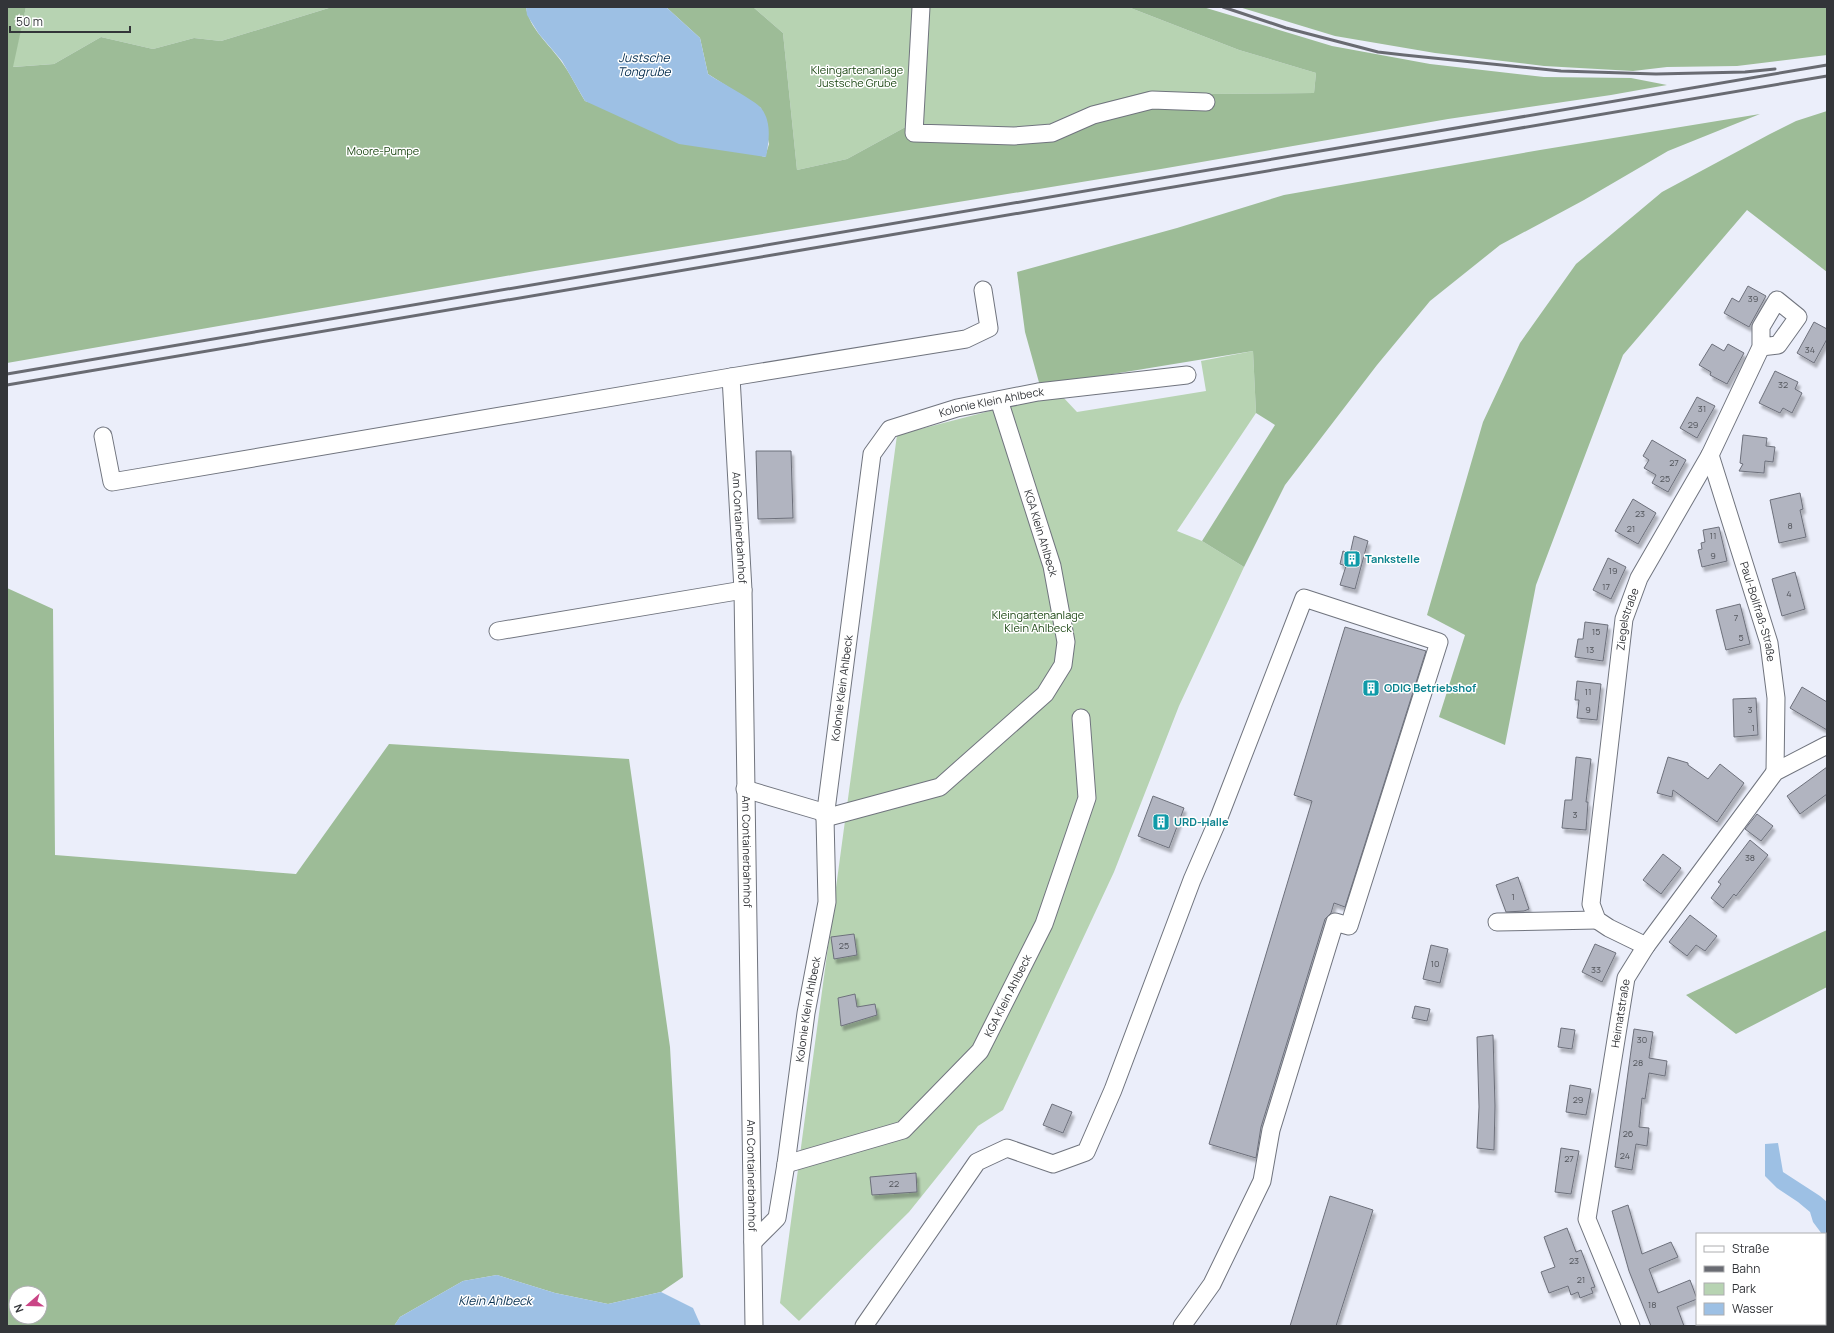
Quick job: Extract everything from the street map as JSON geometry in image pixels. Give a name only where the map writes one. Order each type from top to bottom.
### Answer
[{"type":"street","points":[[921,7],[914,133],[1014,136],[1045,134],[1052,133],[1093,115],[1152,100],[1206,102]]},
{"type":"street","points":[[103,436],[112,482],[731,377],[966,339],[989,328],[983,290]]},
{"type":"street","name":"Ziegelstraße","points":[[1597,920],[1591,904],[1624,619],[1639,578],[1710,455],[1761,347]]},
{"type":"street","name":"Kolonie Klein Ahlbeck","points":[[753,1242],[777,1218],[786,1164],[806,1013],[827,902],[826,816],[872,454],[890,429],[957,408],[1038,392],[1187,375]]},
{"type":"street","name":"Am Containerbahnhof","points":[[731,377],[743,590],[754,1326]]},
{"type":"street","name":"KGA Klein Ahlbeck","points":[[826,816],[940,787],[1045,694],[1063,665],[1066,642],[1052,566],[999,400]]},
{"type":"street","name":"Paul-Bollfraß-Straße","points":[[1710,455],[1770,643],[1776,698],[1775,772]]},
{"type":"street","points":[[498,631],[743,590]]},
{"type":"street","points":[[864,1326],[977,1162],[1006,1148],[1053,1164],[1086,1152],[1113,1090],[1189,887],[1218,820],[1304,598],[1439,642],[1349,926],[1335,922],[1271,1130],[1262,1181],[1212,1284],[1182,1326]]},
{"type":"street","name":"KGA Klein Ahlbeck","points":[[786,1164],[903,1130],[980,1051],[1044,924],[1088,798],[1081,718]]},
{"type":"street","name":"Heimatstraße","points":[[1631,1326],[1587,1219],[1626,978],[1646,946],[1775,772],[1827,745]]},
{"type":"street","points":[[745,789],[826,816]]},
{"type":"street","points":[[1497,922],[1597,920],[1609,928],[1646,946]]},
{"type":"green space","name":"Moore-Pumpe","points":[[7,7],[26,7],[13,67],[54,64],[101,37],[153,49],[194,38],[221,41],[332,7],[526,7],[535,29],[564,66],[585,101],[765,157],[769,144],[761,108],[708,74],[700,38],[666,7],[753,7],[783,33],[797,170],[847,159],[911,124],[1011,127],[1049,124],[1090,106],[1149,91],[1203,94],[1314,93],[1316,73],[1239,50],[1128,7],[1203,7],[1332,46],[1430,64],[1544,77],[1631,78],[1667,85],[1611,95],[1448,119],[1161,169],[535,271],[7,363]]},
{"type":"green space","points":[[26,7],[332,7],[221,41],[194,38],[153,49],[101,37],[54,64],[12,67]]},
{"type":"green space","name":"Kleingartenanlage Justsche Grube","points":[[753,7],[1128,7],[1239,50],[1316,73],[1314,93],[1203,94],[1090,106],[1049,124],[1011,127],[911,124],[847,159],[797,170],[783,33]]},
{"type":"green space","points":[[1239,7],[1827,7],[1827,55],[1737,66],[1667,67],[1633,71],[1544,66],[1435,53],[1335,36]]},
{"type":"green space","points":[[1827,111],[1827,272],[1747,210],[1623,355],[1536,585],[1505,745],[1439,717],[1465,635],[1427,615],[1483,422],[1520,343],[1576,264],[1662,192],[1796,121]]},
{"type":"green space","points":[[1760,114],[1668,151],[1584,200],[1500,245],[1430,301],[1377,365],[1285,485],[1244,567],[1202,541],[1275,425],[1256,413],[1253,351],[1040,386],[1025,332],[1017,272],[1177,228],[1284,195],[1540,150]]},
{"type":"green space","name":"Kleingartenanlage Klein Ahlbeck","points":[[1253,351],[1256,413],[1177,531],[1202,541],[1244,567],[1179,706],[1114,872],[1003,1110],[978,1126],[909,1212],[799,1321],[780,1303],[897,435],[1040,398],[1062,396],[1077,412],[1206,391],[1201,361]]},
{"type":"green space","points":[[7,588],[53,609],[55,855],[296,874],[389,744],[629,759],[670,1047],[683,1277],[661,1292],[608,1304],[555,1293],[497,1275],[463,1281],[400,1317],[394,1326],[7,1326]]},
{"type":"green space","points":[[1827,930],[1827,987],[1736,1034],[1686,995]]},
{"type":"water","name":"Justsche Tongrube","points":[[526,7],[666,7],[700,38],[708,74],[761,108],[767,119],[769,132],[766,157],[679,144],[585,101],[562,61],[539,34],[527,15]]},
{"type":"water","points":[[1778,1143],[1783,1172],[1827,1202],[1827,1238],[1826,1233],[1821,1233],[1813,1222],[1810,1212],[1777,1188],[1765,1176],[1765,1144]]},
{"type":"water","name":"Klein Ahlbeck","points":[[497,1275],[555,1293],[608,1304],[661,1292],[693,1308],[701,1326],[394,1326],[400,1317],[463,1281]]},
{"type":"building","points":[[1748,286],[1766,296],[1749,327],[1724,313],[1732,298],[1739,302]]},
{"type":"building","points":[[1814,322],[1827,329],[1827,339],[1814,363],[1797,353]]},
{"type":"building","points":[[1712,344],[1724,351],[1728,344],[1744,353],[1727,384],[1710,375],[1711,372],[1699,365]]},
{"type":"building","points":[[1775,371],[1798,382],[1795,389],[1802,393],[1792,413],[1783,408],[1780,413],[1759,403]]},
{"type":"building","points":[[1697,397],[1715,406],[1697,438],[1680,428]]},
{"type":"building","points":[[1743,435],[1767,438],[1766,446],[1775,447],[1773,462],[1765,461],[1764,473],[1739,471],[1743,464],[1740,463]]},
{"type":"building","points":[[1652,440],[1686,460],[1668,492],[1652,483],[1656,475],[1644,468],[1649,460],[1643,456]]},
{"type":"building","points":[[756,451],[791,451],[793,518],[758,519]]},
{"type":"building","points":[[1800,493],[1803,509],[1800,510],[1806,537],[1779,543],[1770,500]]},
{"type":"building","points":[[1633,499],[1656,513],[1638,544],[1615,531]]},
{"type":"building","points":[[1719,527],[1727,561],[1702,567],[1698,550],[1702,549],[1701,543],[1705,542],[1703,530]]},
{"type":"building","name":"Tankstelle","points":[[1354,536],[1368,541],[1355,589],[1340,585],[1346,566],[1340,564],[1343,551],[1350,554]]},
{"type":"building","points":[[1608,558],[1626,567],[1611,599],[1593,590]]},
{"type":"building","points":[[1795,572],[1805,609],[1782,616],[1772,579]]},
{"type":"building","points":[[1740,604],[1750,644],[1726,650],[1716,610]]},
{"type":"building","points":[[1585,622],[1608,625],[1603,661],[1575,657],[1578,639],[1583,639]]},
{"type":"building","points":[[1345,627],[1426,651],[1345,907],[1334,903],[1331,913],[1325,919],[1261,1127],[1256,1158],[1209,1144],[1312,801],[1294,795]]},
{"type":"building","points":[[1577,681],[1601,684],[1597,720],[1577,718],[1579,700],[1575,700]]},
{"type":"building","points":[[1802,687],[1827,702],[1827,730],[1790,708]]},
{"type":"building","points":[[1756,698],[1758,735],[1734,737],[1733,699]]},
{"type":"building","points":[[1576,757],[1591,759],[1586,802],[1588,802],[1586,830],[1562,828],[1565,800],[1572,800]]},
{"type":"building","points":[[1668,757],[1688,763],[1688,765],[1708,779],[1720,764],[1744,783],[1717,822],[1673,790],[1672,797],[1657,793]]},
{"type":"building","points":[[1827,767],[1827,794],[1800,814],[1787,796]]},
{"type":"building","name":"URD-Halle","points":[[1153,796],[1184,808],[1169,848],[1138,836]]},
{"type":"building","points":[[1757,814],[1773,826],[1761,841],[1745,829]]},
{"type":"building","points":[[1750,840],[1768,855],[1736,896],[1734,894],[1723,908],[1711,898],[1721,884],[1718,882]]},
{"type":"building","points":[[1663,854],[1681,868],[1661,894],[1643,880]]},
{"type":"building","points":[[1518,877],[1529,909],[1524,911],[1506,912],[1496,885]]},
{"type":"building","points":[[1690,915],[1717,936],[1705,951],[1696,945],[1687,956],[1669,942]]},
{"type":"building","points":[[854,934],[857,955],[834,959],[831,937]]},
{"type":"building","points":[[1595,944],[1616,953],[1602,982],[1582,972]]},
{"type":"building","points":[[1431,945],[1448,949],[1440,983],[1423,979]]},
{"type":"building","points":[[855,994],[857,1007],[875,1004],[877,1015],[841,1026],[838,998]]},
{"type":"building","points":[[1415,1006],[1430,1009],[1427,1021],[1412,1018]]},
{"type":"building","points":[[1561,1028],[1575,1030],[1572,1049],[1558,1047]]},
{"type":"building","points":[[1634,1029],[1653,1032],[1649,1058],[1667,1061],[1665,1076],[1649,1073],[1645,1099],[1642,1098],[1639,1127],[1649,1128],[1647,1146],[1636,1144],[1632,1170],[1615,1167]]},
{"type":"building","points":[[1493,1035],[1495,1106],[1494,1150],[1477,1148],[1479,1107],[1477,1037]]},
{"type":"building","points":[[1570,1085],[1591,1089],[1586,1115],[1566,1112]]},
{"type":"building","points":[[1052,1104],[1072,1112],[1063,1133],[1043,1125]]},
{"type":"building","points":[[1561,1148],[1579,1151],[1571,1194],[1555,1192]]},
{"type":"building","points":[[916,1173],[917,1192],[872,1195],[870,1177]]},
{"type":"building","points":[[1330,1196],[1373,1210],[1336,1326],[1290,1326]]},
{"type":"building","points":[[1628,1205],[1642,1254],[1671,1242],[1678,1257],[1649,1269],[1658,1293],[1690,1280],[1696,1299],[1677,1307],[1684,1326],[1651,1326],[1629,1271],[1612,1211]]},
{"type":"building","points":[[1567,1228],[1576,1252],[1581,1250],[1595,1287],[1591,1288],[1593,1293],[1580,1298],[1578,1292],[1571,1295],[1568,1286],[1549,1293],[1541,1272],[1555,1267],[1544,1237]]},
{"type":"railway","points":[[1223,7],[1286,28],[1378,52],[1404,55],[1561,71],[1656,74],[1745,72],[1775,69]]},
{"type":"railway","points":[[7,374],[1827,65]]},
{"type":"railway","points":[[7,385],[1827,76]]},
{"type":"place","name":"Tankstelle","points":[[1352,559]]},
{"type":"place","name":"ODIG Betriebshof","points":[[1371,688]]},
{"type":"place","name":"URD-Halle","points":[[1161,822]]}]
